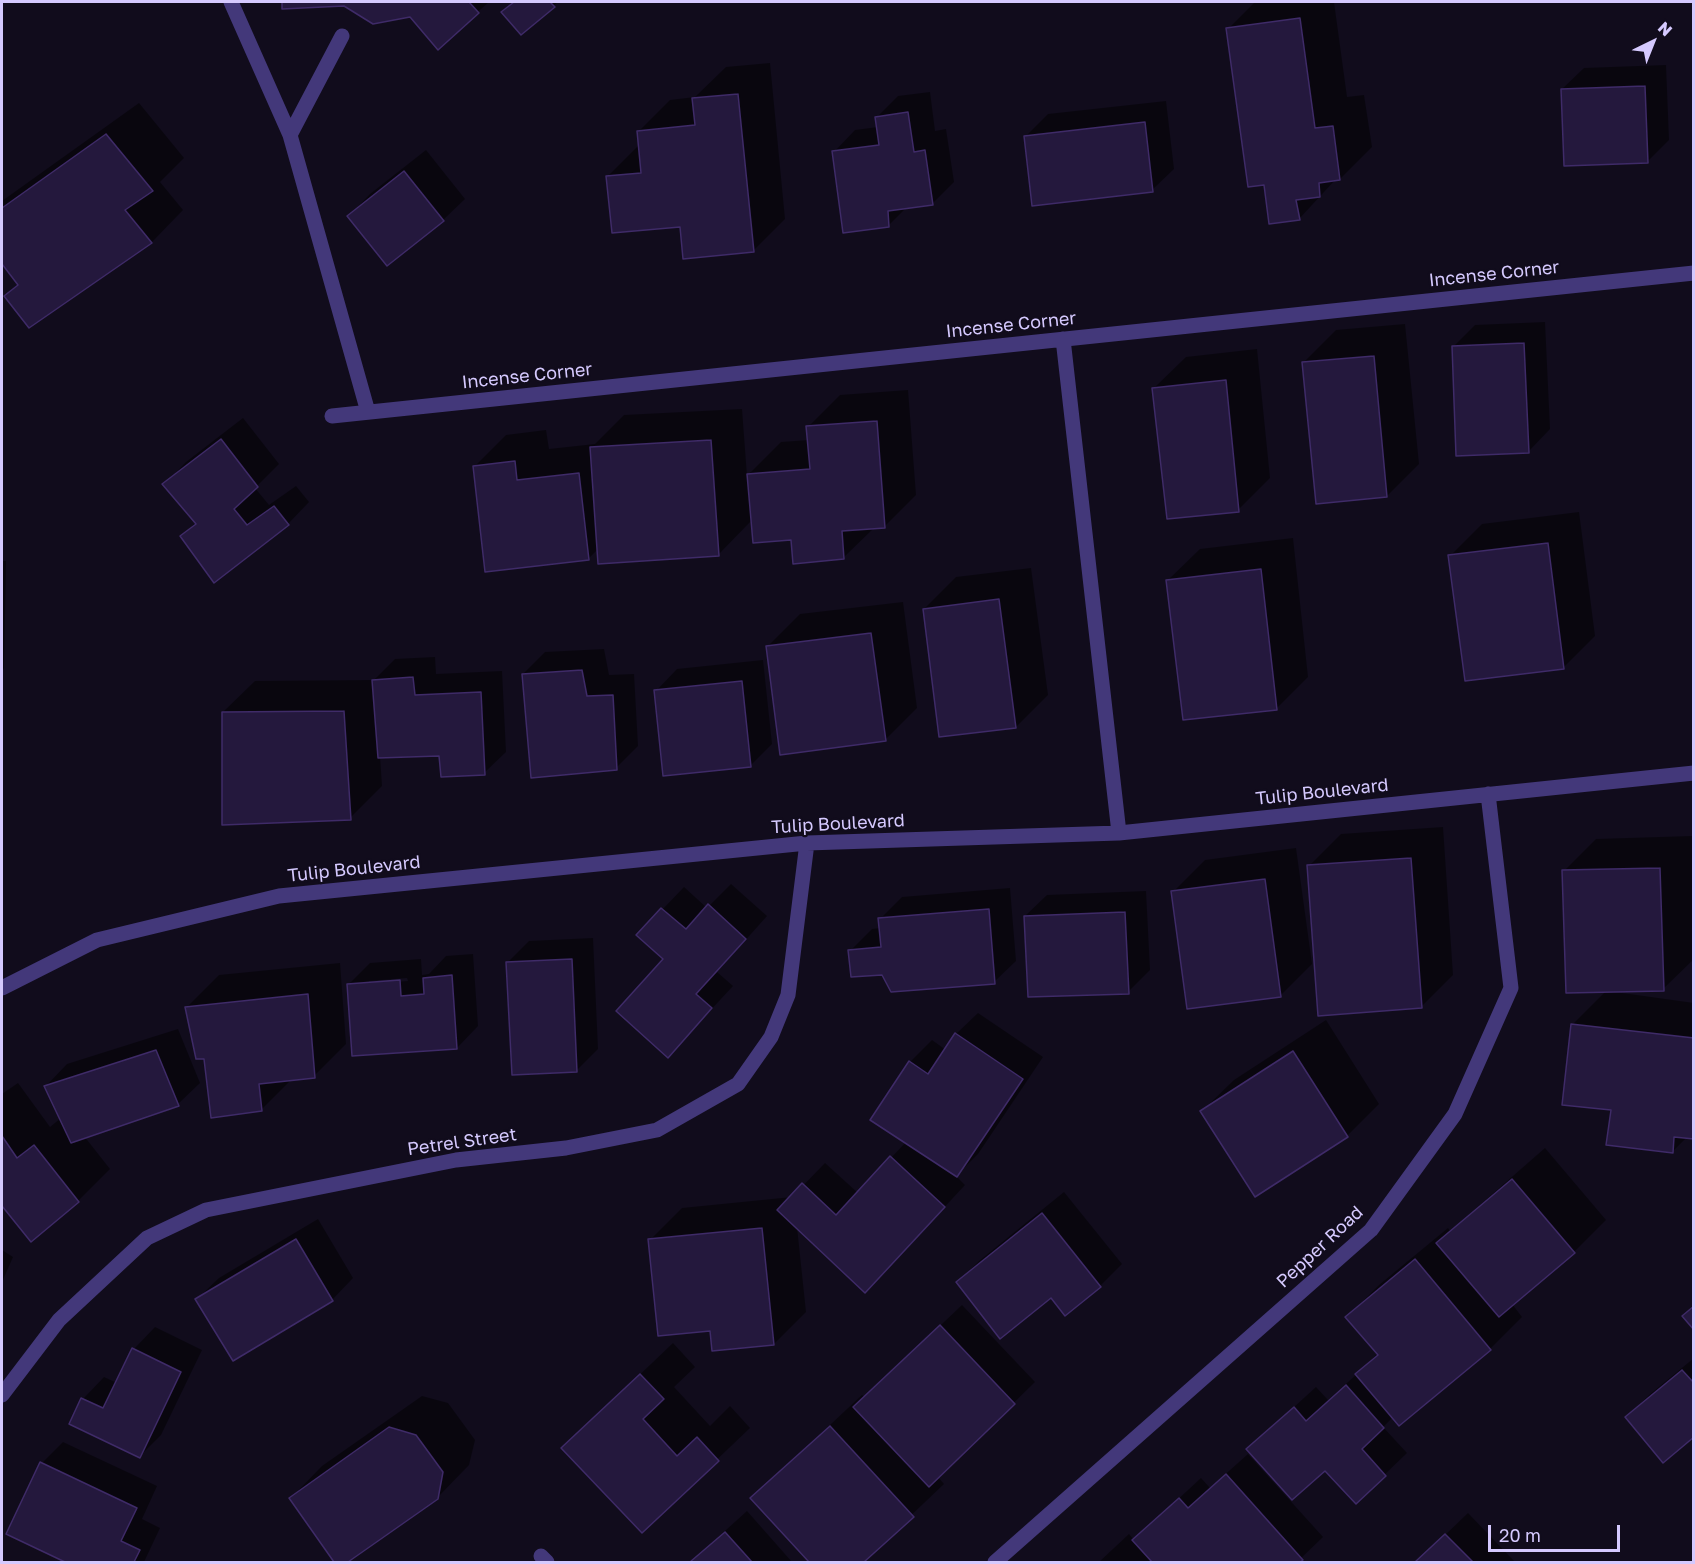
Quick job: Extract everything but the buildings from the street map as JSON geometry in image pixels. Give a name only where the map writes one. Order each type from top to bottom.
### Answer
[{"type":"street","points":[[231,2],[290,135],[368,412]]},
{"type":"street","points":[[290,135],[342,36]]},
{"type":"street","name":"Incense Corner","points":[[332,416],[1694,273]]},
{"type":"street","points":[[1063,339],[1119,833]]},
{"type":"street","name":"Tulip Boulevard","points":[[4,984],[97,940],[279,896],[807,843],[1119,833],[1694,773]]},
{"type":"street","name":"Pepper Road","points":[[995,1563],[1371,1230],[1455,1114],[1511,987],[1488,794]]},
{"type":"street","name":"Petrel Street","points":[[2,1395],[59,1320],[147,1238],[206,1210],[456,1160],[566,1148],[657,1130],[738,1084],[771,1037],[788,995],[807,843]]}]
